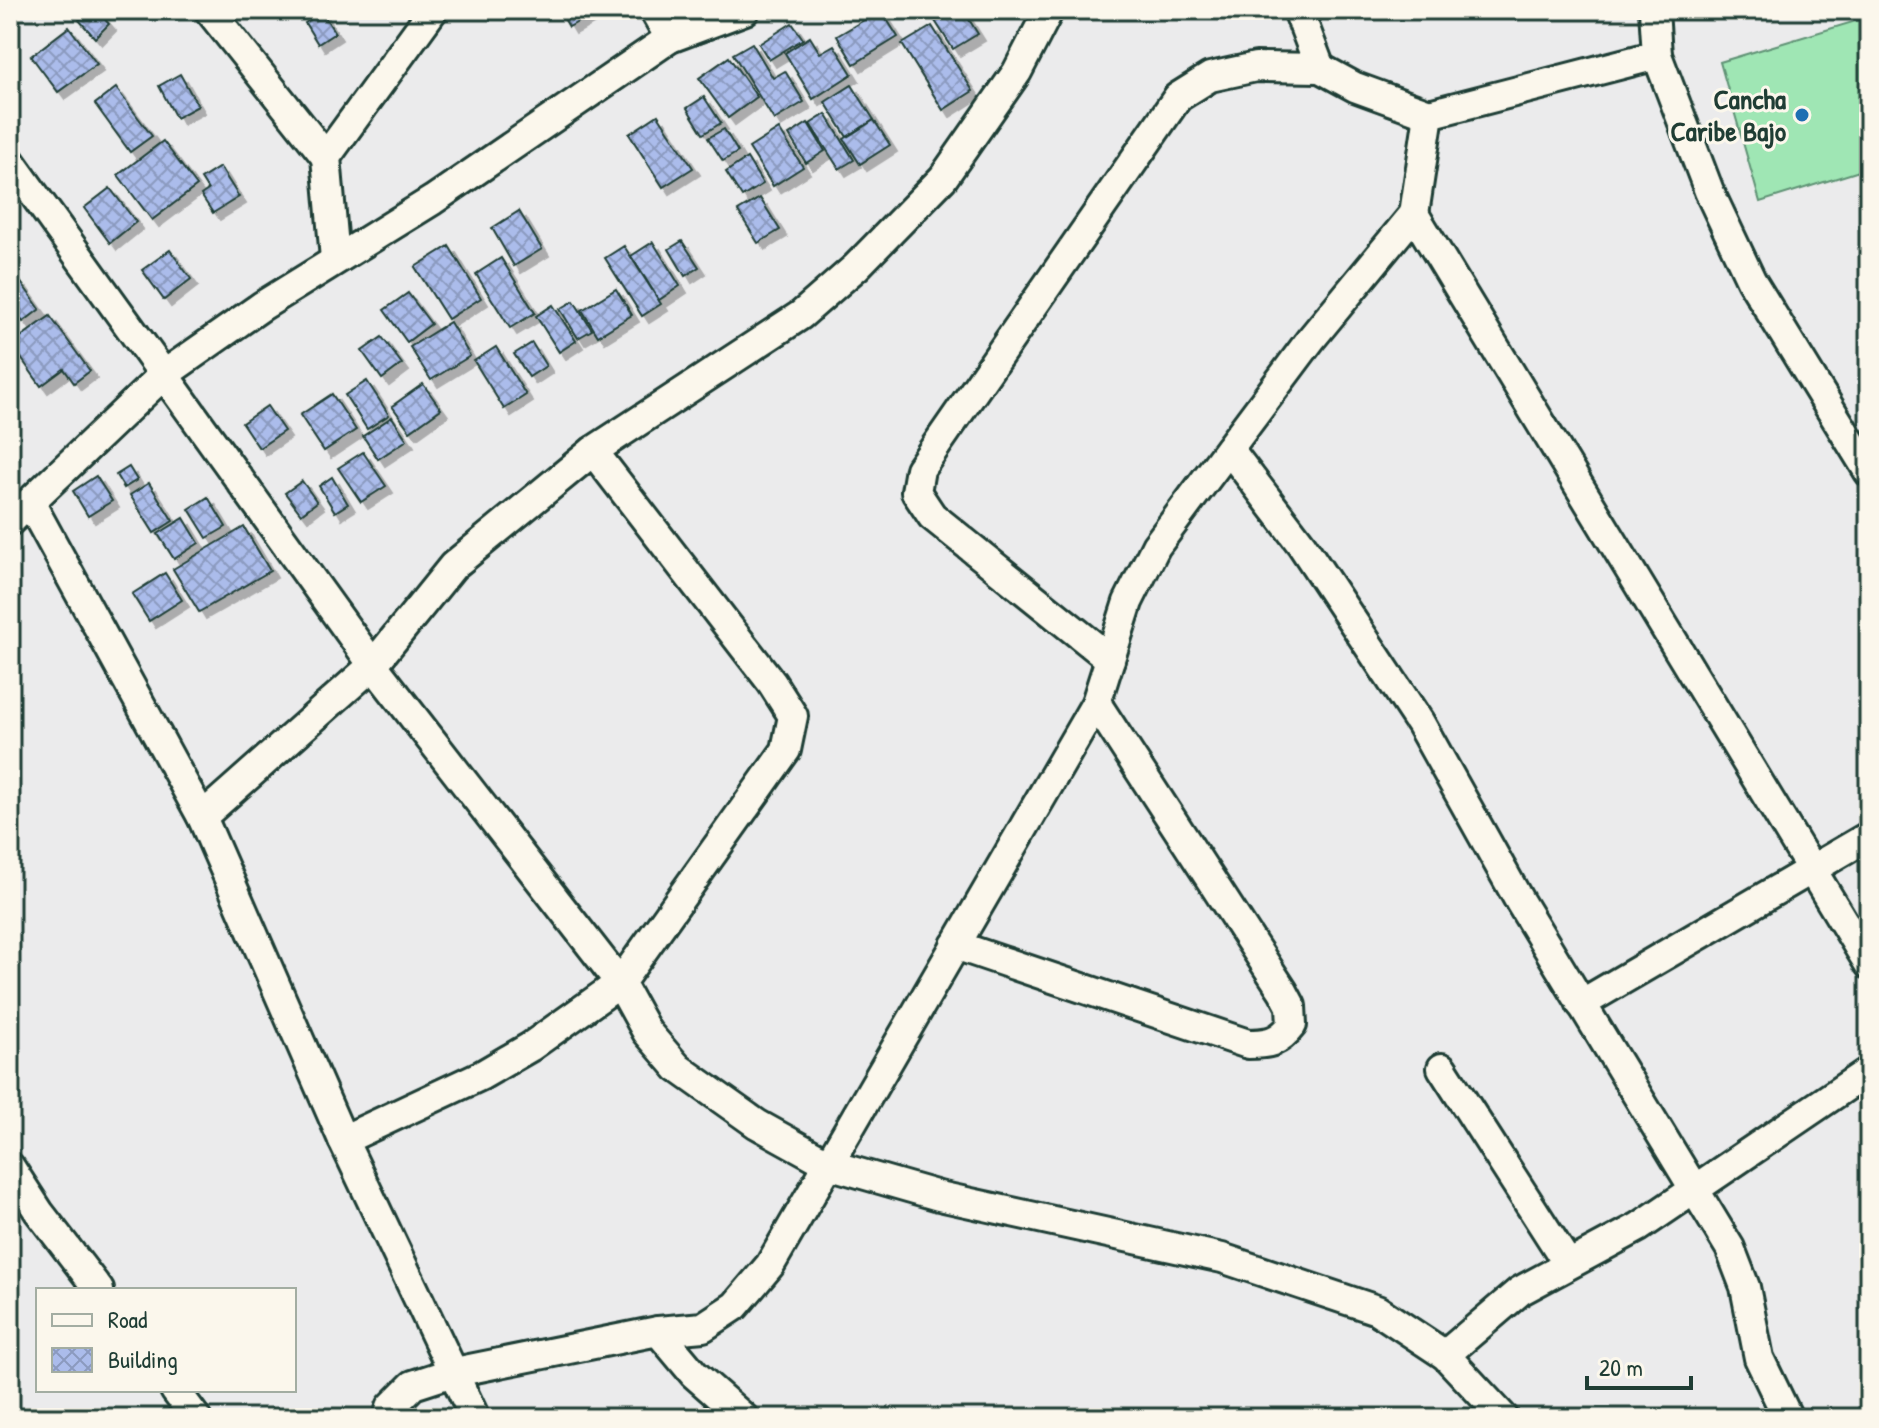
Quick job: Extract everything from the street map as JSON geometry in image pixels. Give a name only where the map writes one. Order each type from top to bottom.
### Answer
[{"type":"street","points":[[209,10],[326,157],[335,259]]},
{"type":"street","points":[[326,157],[433,10]]},
{"type":"street","points":[[654,10],[670,38]]},
{"type":"street","points":[[475,1418],[450,1373],[343,1140],[202,817],[21,512],[162,376],[335,259],[433,200],[670,38],[745,10]]},
{"type":"street","points":[[202,817],[373,665],[453,566],[593,451],[801,315],[856,267],[943,178],[1017,72],[1049,10]]},
{"type":"street","points":[[1298,10],[1320,68]]},
{"type":"street","points":[[1654,10],[1657,55],[1709,191],[1751,280],[1869,472]]},
{"type":"street","points":[[1110,659],[932,516],[916,492],[920,469],[1178,97],[1210,77],[1256,67],[1320,68],[1355,87],[1429,114],[1657,55]]},
{"type":"street","points":[[388,1418],[391,1407],[413,1385],[450,1373],[658,1331],[703,1327],[735,1306],[770,1265],[831,1165],[955,945],[1034,816],[1096,703],[1128,602],[1156,546],[1311,339],[1414,214],[1429,114]]},
{"type":"street","points":[[10,161],[373,665],[620,983],[647,1032],[678,1068],[757,1124],[831,1165],[939,1196],[1222,1258],[1377,1310],[1445,1355],[1504,1418]]},
{"type":"street","points":[[1414,214],[1869,964]]},
{"type":"street","points":[[1229,449],[1302,545],[1420,723],[1581,1004],[1730,1248],[1745,1287],[1759,1358],[1788,1418]]},
{"type":"street","points":[[343,1140],[482,1075],[530,1047],[620,983],[786,750],[793,716],[772,683],[593,451]]},
{"type":"street","points":[[955,945],[1248,1044],[1268,1044],[1282,1037],[1292,1025],[1291,1006],[1283,991],[1096,703]]},
{"type":"street","points":[[1581,1004],[1869,836]]},
{"type":"street","points":[[1442,1068],[1568,1264]]},
{"type":"street","points":[[1445,1355],[1520,1291],[1639,1227],[1869,1071]]},
{"type":"street","points":[[10,1167],[39,1212],[97,1288]]},
{"type":"street","points":[[658,1331],[694,1374],[744,1418]]},
{"type":"street","points":[[176,1392],[196,1418]]},
{"type":"green space","name":"Cancha Caribe Bajo","points":[[1869,17],[1869,168],[1760,202],[1720,62]]},
{"type":"building","points":[[90,10],[97,10],[109,24],[95,38],[79,20]]},
{"type":"building","points":[[559,10],[599,10],[569,27]]},
{"type":"building","points":[[881,10],[898,37],[854,64],[837,36]]},
{"type":"building","points":[[928,10],[963,10],[978,34],[953,49]]},
{"type":"building","points":[[322,12],[335,33],[318,44],[305,23]]},
{"type":"building","points":[[792,23],[803,39],[769,60],[759,44]]},
{"type":"building","points":[[932,26],[973,91],[943,110],[902,44]]},
{"type":"building","points":[[69,27],[97,64],[58,92],[31,56]]},
{"type":"building","points":[[810,37],[820,53],[834,45],[852,74],[813,99],[785,53]]},
{"type":"building","points":[[752,43],[773,78],[785,71],[804,102],[774,120],[733,54]]},
{"type":"building","points":[[729,57],[757,97],[728,118],[699,78]]},
{"type":"building","points":[[180,74],[198,106],[176,118],[159,86]]},
{"type":"building","points":[[852,85],[874,120],[847,137],[825,102]]},
{"type":"building","points":[[116,88],[152,136],[130,152],[95,104]]},
{"type":"building","points":[[704,97],[721,123],[703,134],[687,108]]},
{"type":"building","points":[[826,114],[854,160],[839,169],[810,124]]},
{"type":"building","points":[[658,115],[693,168],[663,187],[629,134]]},
{"type":"building","points":[[874,120],[890,145],[860,164],[844,139]]},
{"type":"building","points":[[808,123],[825,151],[806,163],[789,135]]},
{"type":"building","points":[[724,129],[738,152],[723,161],[708,138]]},
{"type":"building","points":[[779,129],[803,167],[773,186],[749,148]]},
{"type":"building","points":[[163,141],[197,186],[152,220],[118,175]]},
{"type":"building","points":[[747,158],[763,184],[742,197],[726,172]]},
{"type":"building","points":[[220,167],[239,197],[213,213],[201,195],[208,190],[201,179]]},
{"type":"building","points":[[110,188],[136,222],[110,243],[84,208]]},
{"type":"building","points":[[760,198],[780,230],[758,243],[738,211]]},
{"type":"building","points":[[519,211],[542,249],[514,266],[492,228]]},
{"type":"building","points":[[682,241],[699,267],[685,276],[669,249]]},
{"type":"building","points":[[653,242],[680,286],[659,300],[631,256]]},
{"type":"building","points":[[449,246],[481,298],[448,319],[415,267]]},
{"type":"building","points":[[624,246],[661,304],[642,316],[605,258]]},
{"type":"building","points":[[170,250],[191,279],[164,300],[142,270]]},
{"type":"building","points":[[501,258],[535,313],[510,328],[476,274]]},
{"type":"building","points":[[20,281],[40,309],[23,322],[10,304],[10,288]]},
{"type":"building","points":[[616,289],[632,315],[598,336],[582,310]]},
{"type":"building","points":[[408,293],[431,324],[407,342],[384,310]]},
{"type":"building","points":[[574,301],[592,330],[578,338],[560,309]]},
{"type":"building","points":[[553,305],[576,341],[559,352],[536,316]]},
{"type":"building","points":[[50,316],[90,371],[74,383],[64,369],[41,386],[11,344]]},
{"type":"building","points":[[450,322],[470,356],[431,380],[410,347]]},
{"type":"building","points":[[382,337],[402,364],[382,379],[362,351]]},
{"type":"building","points":[[532,343],[546,366],[529,377],[514,354]]},
{"type":"building","points":[[496,347],[526,395],[504,409],[474,361]]},
{"type":"building","points":[[367,381],[389,415],[367,429],[345,395]]},
{"type":"building","points":[[423,384],[441,409],[410,431],[392,406]]},
{"type":"building","points":[[332,394],[356,430],[324,451],[300,415]]},
{"type":"building","points":[[267,406],[284,431],[259,448],[242,423]]},
{"type":"building","points":[[392,417],[407,440],[378,459],[363,436]]},
{"type":"building","points":[[363,452],[386,486],[361,502],[338,468]]},
{"type":"building","points":[[129,467],[137,480],[124,488],[116,475]]},
{"type":"building","points":[[96,476],[112,501],[88,516],[73,491]]},
{"type":"building","points":[[332,477],[348,504],[335,512],[319,486]]},
{"type":"building","points":[[302,481],[317,502],[301,514],[285,493]]},
{"type":"building","points":[[149,483],[173,521],[154,533],[130,495]]},
{"type":"building","points":[[208,497],[226,527],[207,538],[189,509]]},
{"type":"building","points":[[184,518],[199,543],[174,559],[158,534]]},
{"type":"building","points":[[244,527],[270,571],[199,612],[173,569]]},
{"type":"building","points":[[165,573],[182,600],[149,621],[132,594]]},
{"type":"place","name":"Cancha Caribe Bajo","points":[[1802,115]]}]
